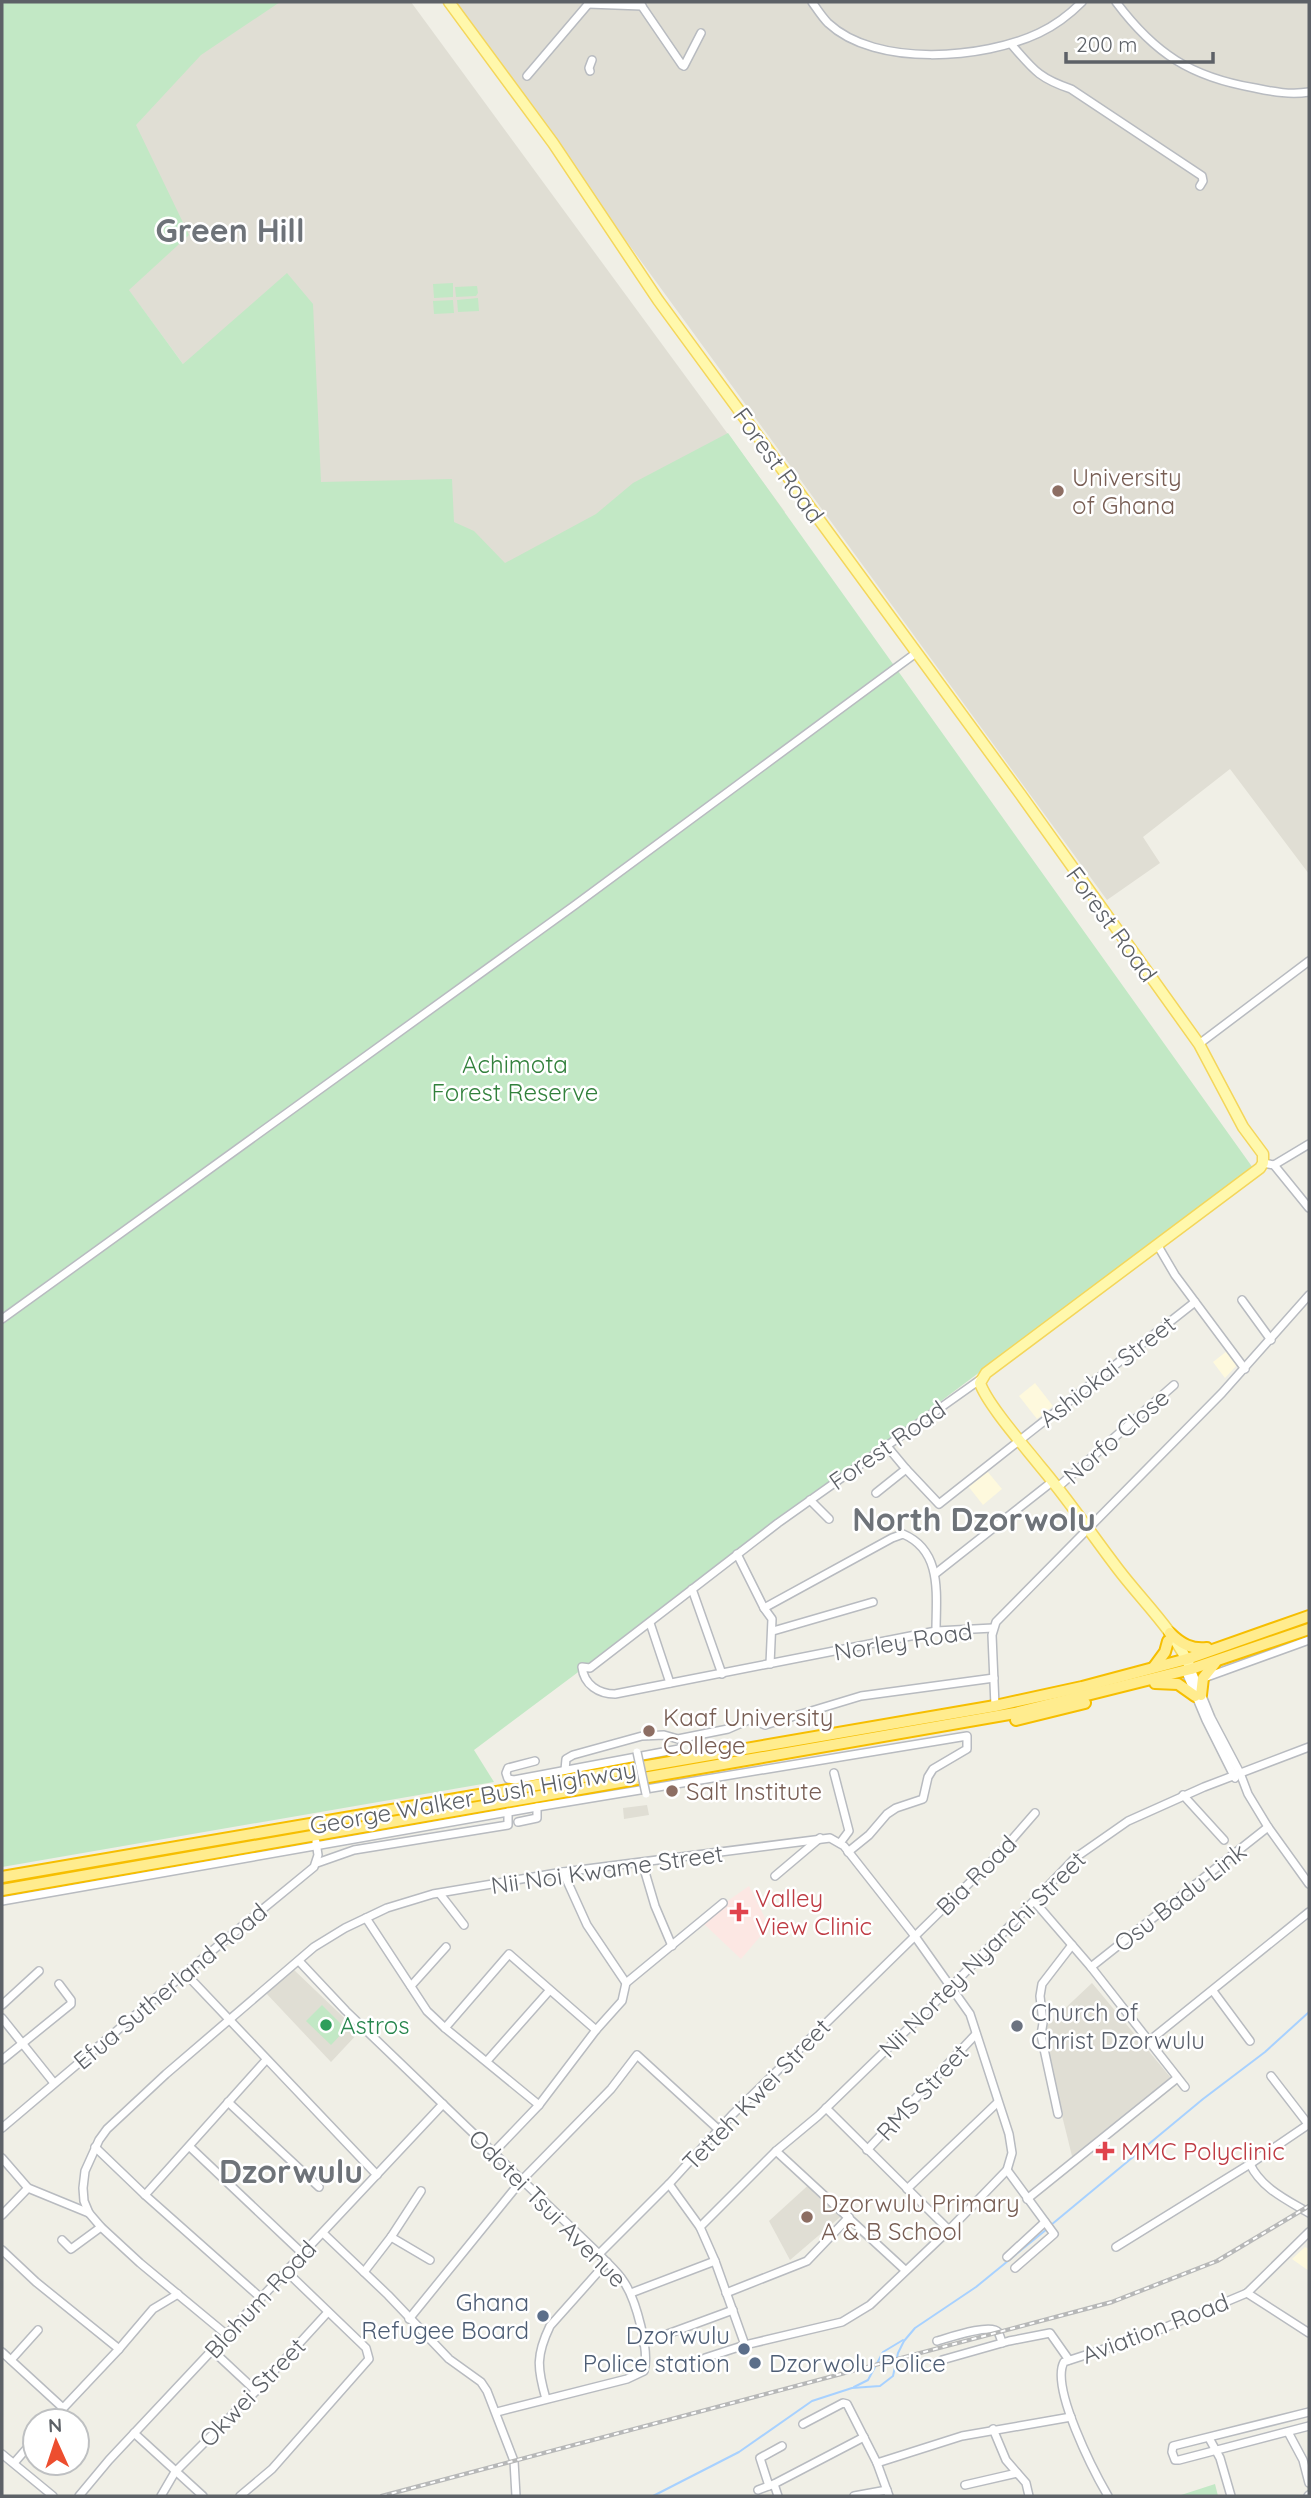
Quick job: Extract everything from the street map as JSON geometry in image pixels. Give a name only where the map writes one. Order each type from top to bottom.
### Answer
[{"type":"highway","points":[[1251,1637],[1283,1619],[1309,1610]]},
{"type":"highway","name":"George Walker Bush Highway","points":[[2,1890],[316,1840],[968,1722],[1000,1722],[1049,1713],[1139,1684],[1224,1646],[1309,1616]]},
{"type":"highway","name":"George Walker Bush Highway","points":[[2,1877],[680,1755],[995,1706],[1082,1687],[1154,1667],[1220,1659],[1309,1629]]},
{"type":"highway","points":[[1154,1667],[1166,1652],[1169,1637],[1193,1648],[1224,1646]]},
{"type":"highway","points":[[1139,1684],[1178,1684],[1198,1696],[1207,1671],[1220,1659]]},
{"type":"main road","name":"Forest Road","points":[[449,2],[553,143],[658,300],[1199,1044],[1243,1127],[1269,1164],[1260,1168],[986,1373],[981,1380]]},
{"type":"main road","points":[[981,1380],[985,1393],[1019,1441],[1143,1597],[1186,1665]]},
{"type":"street","points":[[813,2],[829,24],[849,38],[899,53],[964,53],[1011,44],[1040,32],[1072,12],[1082,2]]},
{"type":"street","points":[[1116,2],[1150,43],[1201,75],[1226,83],[1294,95],[1309,92]]},
{"type":"street","points":[[527,76],[589,3],[641,4],[684,66],[701,33]]},
{"type":"street","points":[[1011,44],[1034,70],[1048,81],[1071,89],[1202,176],[1200,186]]},
{"type":"street","points":[[590,71],[592,60]]},
{"type":"street","points":[[2,1318],[575,905],[916,653]]},
{"type":"street","points":[[1199,1044],[1309,961]]},
{"type":"street","points":[[1309,1144],[1269,1164],[1309,1208]]},
{"type":"street","points":[[1158,1246],[1175,1275],[1245,1369]]},
{"type":"street","name":"Norley Road","points":[[582,1667],[588,1683],[609,1694],[936,1631],[993,1628],[1245,1369],[1309,1294]]},
{"type":"street","points":[[1242,1300],[1271,1340]]},
{"type":"street","name":"Ashiokai Street","points":[[906,1469],[939,1504],[1195,1302]]},
{"type":"street","name":"Forest Road","points":[[582,1667],[590,1668],[737,1553],[981,1380]]},
{"type":"street","name":"Norfo Close","points":[[935,1574],[1055,1484],[1174,1385]]},
{"type":"street","points":[[876,1493],[906,1469],[886,1445]]},
{"type":"street","points":[[810,1500],[828,1519]]},
{"type":"street","points":[[764,1608],[903,1534],[914,1539],[928,1555],[935,1574],[936,1631]]},
{"type":"street","points":[[737,1553],[772,1619],[770,1664]]},
{"type":"street","points":[[692,1589],[722,1674]]},
{"type":"street","points":[[773,1631],[873,1602]]},
{"type":"street","points":[[650,1623],[670,1683]]},
{"type":"street","points":[[993,1628],[995,1706]]},
{"type":"street","points":[[1203,1678],[1309,1640]]},
{"type":"street","points":[[1186,1665],[1198,1696],[1237,1774],[1268,1827],[1309,1884]]},
{"type":"street","points":[[565,1770],[566,1759],[573,1755],[622,1740],[664,1735],[678,1739],[728,1729],[746,1720],[754,1720],[761,1726],[862,1696],[994,1678]]},
{"type":"street","points":[[2,1900],[316,1840],[630,1795],[967,1736],[967,1749],[933,1769],[928,1777],[923,1799],[887,1814],[869,1835],[848,1852]]},
{"type":"street","points":[[535,1761],[508,1768],[507,1777],[513,1780],[656,1752],[680,1755],[678,1739]]},
{"type":"street","name":"Nii Nortey Nyanchi Street","points":[[700,2227],[776,2151],[827,2108],[951,1987],[1076,1858],[1114,1829],[1183,1796],[1309,1747]]},
{"type":"street","points":[[637,1752],[646,1794]]},
{"type":"street","points":[[705,2358],[745,2345],[842,2322],[870,2305],[1007,2170],[1012,2152],[1009,2134],[970,2014],[914,1935],[840,1843],[849,1831],[834,1773]]},
{"type":"street","points":[[1183,1796],[1224,1840]]},
{"type":"street","points":[[518,1822],[537,1818],[537,1807]]},
{"type":"street","points":[[316,1840],[317,1863],[344,1853],[508,1825],[508,1812]]},
{"type":"street","name":"Bia Road","points":[[914,1935],[1001,1852],[1035,1813]]},
{"type":"street","points":[[461,1821],[463,1833]]},
{"type":"street","name":"Osu Badu Link","points":[[1091,1967],[1268,1827]]},
{"type":"street","points":[[775,1876],[820,1838]]},
{"type":"street","name":"Nii Noi Kwame Street","points":[[95,2147],[107,2129],[229,2019],[299,1961],[328,1938],[387,1908],[440,1894],[563,1872],[820,1838],[830,1838],[840,1843]]},
{"type":"street","points":[[642,1862],[655,1906],[672,1946]]},
{"type":"street","name":"Efua Sutherland Road","points":[[2,2128],[317,1863]]},
{"type":"street","points":[[563,1872],[587,1925],[626,1983]]},
{"type":"street","points":[[440,1894],[464,1925]]},
{"type":"street","points":[[1034,1901],[1091,1967],[1176,2079],[1185,2087]]},
{"type":"street","points":[[494,2152],[539,2105],[596,2030],[622,2001],[626,1983],[723,1903]]},
{"type":"street","points":[[1149,2041],[1309,1912]]},
{"type":"street","points":[[366,1918],[427,2011],[539,2105]]},
{"type":"street","name":"Tetteh Kwei Street","points":[[599,2254],[669,2184],[718,2129],[914,1935]]},
{"type":"street","points":[[1058,2114],[1041,2035],[1041,1990],[1072,1945]]},
{"type":"street","points":[[411,1986],[446,1947]]},
{"type":"street","points":[[445,2028],[509,1954],[596,2030]]},
{"type":"street","name":"Odotei Tsui Avenue","points":[[299,1961],[346,2011],[599,2254],[631,2293],[643,2343],[645,2367],[640,2375],[497,2412]]},
{"type":"street","points":[[2,2005],[39,1971]]},
{"type":"street","points":[[185,1973],[377,2175]]},
{"type":"street","points":[[2,2060],[71,2004],[59,1984]]},
{"type":"street","points":[[487,2061],[549,1991]]},
{"type":"street","points":[[1213,1992],[1250,2041]]},
{"type":"street","points":[[2,2018],[54,2083]]},
{"type":"street","name":"RMS Street","points":[[867,2150],[976,2034]]},
{"type":"street","points":[[409,2319],[521,2181],[611,2089],[637,2055],[718,2129]]},
{"type":"street","points":[[145,2195],[266,2060]]},
{"type":"street","points":[[1116,2247],[1309,2124],[1271,2076]]},
{"type":"street","points":[[1027,2199],[1176,2079]]},
{"type":"street","points":[[228,2102],[319,2187]]},
{"type":"street","points":[[907,2189],[997,2103]]},
{"type":"street","name":"Blohum Road","points":[[81,2493],[443,2104]]},
{"type":"street","points":[[827,2108],[949,2230]]},
{"type":"street","points":[[227,2334],[101,2227],[89,2213],[83,2188],[85,2171],[95,2147],[261,2298]]},
{"type":"street","points":[[190,2147],[303,2254]]},
{"type":"street","points":[[776,2151],[905,2270]]},
{"type":"street","points":[[2,2158],[28,2188],[89,2213]]},
{"type":"street","points":[[1250,2164],[1255,2176],[1263,2183],[1309,2213]]},
{"type":"street","points":[[1007,2170],[1054,2234],[1015,2268]]},
{"type":"street","points":[[669,2184],[700,2227],[745,2345]]},
{"type":"street","points":[[2,2215],[28,2188]]},
{"type":"street","points":[[364,2272],[391,2238],[421,2190]]},
{"type":"street","points":[[726,2293],[807,2262],[849,2217]]},
{"type":"street","points":[[1007,2257],[1049,2226]]},
{"type":"street","points":[[62,2240],[71,2249],[101,2227]]},
{"type":"street","name":"Aviation Road","points":[[1071,2417],[1060,2372],[1064,2362],[1147,2334],[1247,2293],[1309,2232]]},
{"type":"street","points":[[323,2233],[449,2359],[481,2382],[497,2412],[514,2461],[516,2496]]},
{"type":"street","points":[[391,2238],[430,2260]]},
{"type":"street","points":[[2,2250],[36,2282],[119,2348]]},
{"type":"street","points":[[631,2293],[715,2261]]},
{"type":"street","points":[[546,2399],[538,2364],[539,2350],[544,2338],[550,2326],[607,2262]]},
{"type":"street","points":[[240,2496],[272,2469],[369,2359],[366,2348],[286,2271]]},
{"type":"street","points":[[1247,2293],[1309,2333]]},
{"type":"street","points":[[64,2407],[153,2309],[178,2294]]},
{"type":"street","points":[[643,2343],[733,2310]]},
{"type":"street","name":"Okwei Street","points":[[161,2496],[175,2472],[256,2391],[328,2312]]},
{"type":"street","points":[[937,2341],[968,2331],[993,2329],[999,2333],[1002,2343]]},
{"type":"street","points":[[11,2360],[38,2330]]},
{"type":"street","points":[[942,2360],[1051,2333],[1069,2360]]},
{"type":"street","points":[[212,2350],[256,2391]]},
{"type":"street","points":[[2,2352],[62,2407]]},
{"type":"street","points":[[803,2424],[843,2403],[847,2404],[877,2463],[888,2493],[854,2496]]},
{"type":"street","points":[[1309,2412],[1172,2446],[1173,2457],[1179,2460],[1309,2426]]},
{"type":"street","points":[[877,2463],[993,2429],[1071,2417],[1085,2455],[1108,2496]]},
{"type":"street","points":[[993,2429],[1006,2460],[1026,2483],[1029,2496]]},
{"type":"street","points":[[1288,2432],[1299,2450],[1309,2483]]},
{"type":"street","points":[[134,2433],[204,2496]]},
{"type":"street","points":[[758,2490],[864,2438]]},
{"type":"street","points":[[1209,2438],[1231,2496]]},
{"type":"street","points":[[778,2496],[760,2458],[782,2446]]},
{"type":"street","points":[[2,2454],[53,2496]]},
{"type":"street","points":[[14,2463],[21,2455]]},
{"type":"street","points":[[965,2485],[1017,2473]]},
{"type":"street","points":[[81,2493],[93,2496]]},
{"type":"shaded area","points":[[2,2],[411,2],[785,512],[459,739],[2,118]]},
{"type":"shaded area","name":"University of Ghana","points":[[452,2],[1309,2],[1309,874],[1230,769],[1143,837],[1160,863],[1107,900]]},
{"type":"shaded area","points":[[1227,1351],[1237,1365],[1225,1378],[1213,1362]]},
{"type":"shaded area","points":[[1035,1383],[1053,1406],[1037,1419],[1019,1396]]},
{"type":"shaded area","points":[[987,1471],[1002,1489],[983,1505],[968,1486]]},
{"type":"shaded area","points":[[647,1805],[649,1815],[624,1819],[623,1808]]},
{"type":"shaded area","name":"Valley View Clinic","points":[[749,1886],[769,1926],[741,1959],[704,1924],[729,1900]]},
{"type":"shaded area","points":[[293,1969],[359,2032],[331,2062],[266,1993]]},
{"type":"shaded area","points":[[1092,1983],[1171,2078],[1073,2160],[1041,2031]]},
{"type":"shaded area","name":"Dzorwulu Primary A & B School","points":[[814,2180],[846,2212],[790,2260],[769,2221]]},
{"type":"shaded area","points":[[1305,2247],[1309,2249],[1309,2271],[1292,2259]]},
{"type":"green space","name":"Achimota Forest Reserve","points":[[2,2],[280,2],[201,55],[136,125],[189,235],[129,290],[183,364],[287,273],[313,304],[321,482],[452,479],[454,522],[474,531],[505,563],[596,514],[633,483],[728,433],[1253,1168],[474,1750],[494,1782],[2,1867]]},
{"type":"green space","points":[[453,283],[453,297],[434,298],[433,284]]},
{"type":"green space","points":[[477,286],[476,296],[456,297],[455,287]]},
{"type":"green space","points":[[478,298],[479,311],[458,312],[457,300]]},
{"type":"green space","points":[[453,300],[454,313],[434,314],[433,301]]},
{"type":"green space","name":"Astros","points":[[322,2005],[346,2029],[331,2045],[306,2021]]},
{"type":"green space","points":[[1215,2484],[1218,2496],[1178,2496]]},
{"type":"waterway","points":[[1051,2225],[1203,2099],[1265,2052],[1309,2012]]},
{"type":"waterway","points":[[653,2496],[739,2452],[812,2401],[852,2388],[880,2386],[893,2376],[898,2353],[915,2328],[976,2287],[1047,2229]]},
{"type":"waterway","points":[[854,2387],[868,2380],[883,2352],[903,2340]]},
{"type":"railway","points":[[382,2496],[1112,2302],[1217,2261],[1309,2206]]},
{"type":"place","name":"University of Ghana","points":[[1058,491]]},
{"type":"place","name":"Kaaf University College","points":[[649,1731]]},
{"type":"place","name":"Salt Institute","points":[[672,1791]]},
{"type":"place","name":"Valley View Clinic","points":[[739,1912]]},
{"type":"place","name":"Astros","points":[[326,2025]]},
{"type":"place","name":"Church of Christ Dzorwulu","points":[[1017,2026]]},
{"type":"place","name":"MMC Polyclinic","points":[[1105,2151]]},
{"type":"place","name":"Dzorwulu Primary A & B School","points":[[807,2217]]},
{"type":"place","name":"Ghana Refugee Board","points":[[543,2316]]},
{"type":"place","name":"Dzorwulu Police station","points":[[744,2349]]},
{"type":"place","name":"Dzorwolu Police","points":[[755,2363]]},
{"type":"district","name":"Green Hill","points":[[230,230]]},
{"type":"district","name":"North Dzorwolu","points":[[974,1519]]},
{"type":"district","name":"Dzorwulu","points":[[291,2171]]}]
